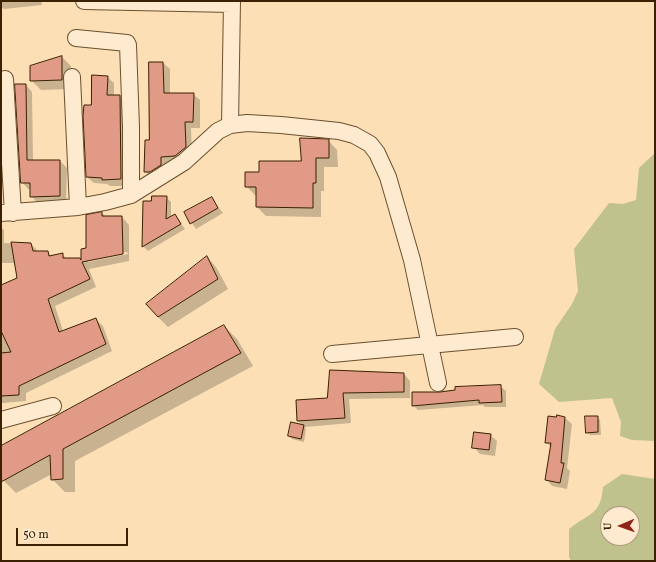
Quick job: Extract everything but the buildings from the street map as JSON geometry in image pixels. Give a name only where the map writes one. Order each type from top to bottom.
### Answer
[{"type":"street","points":[[84,1],[232,2],[230,125]]},
{"type":"street","points":[[76,38],[128,44],[131,127],[131,194]]},
{"type":"street","points":[[72,77],[78,206]]},
{"type":"street","points":[[5,79],[7,213],[105,202],[131,194],[184,162],[218,131],[230,125],[246,123],[339,131],[361,138],[370,144],[382,163],[396,199],[412,260],[438,383]]},
{"type":"street","points":[[332,354],[515,337]]},
{"type":"street","points":[[1,420],[53,406]]},
{"type":"green space","points":[[655,153],[655,441],[632,440],[620,436],[621,422],[612,398],[559,402],[539,384],[555,329],[572,304],[578,291],[574,249],[609,203],[623,204],[636,200],[639,168]]},
{"type":"green space","points":[[622,474],[655,479],[655,561],[571,561],[569,557],[569,529],[597,508],[602,496],[603,487]]}]
